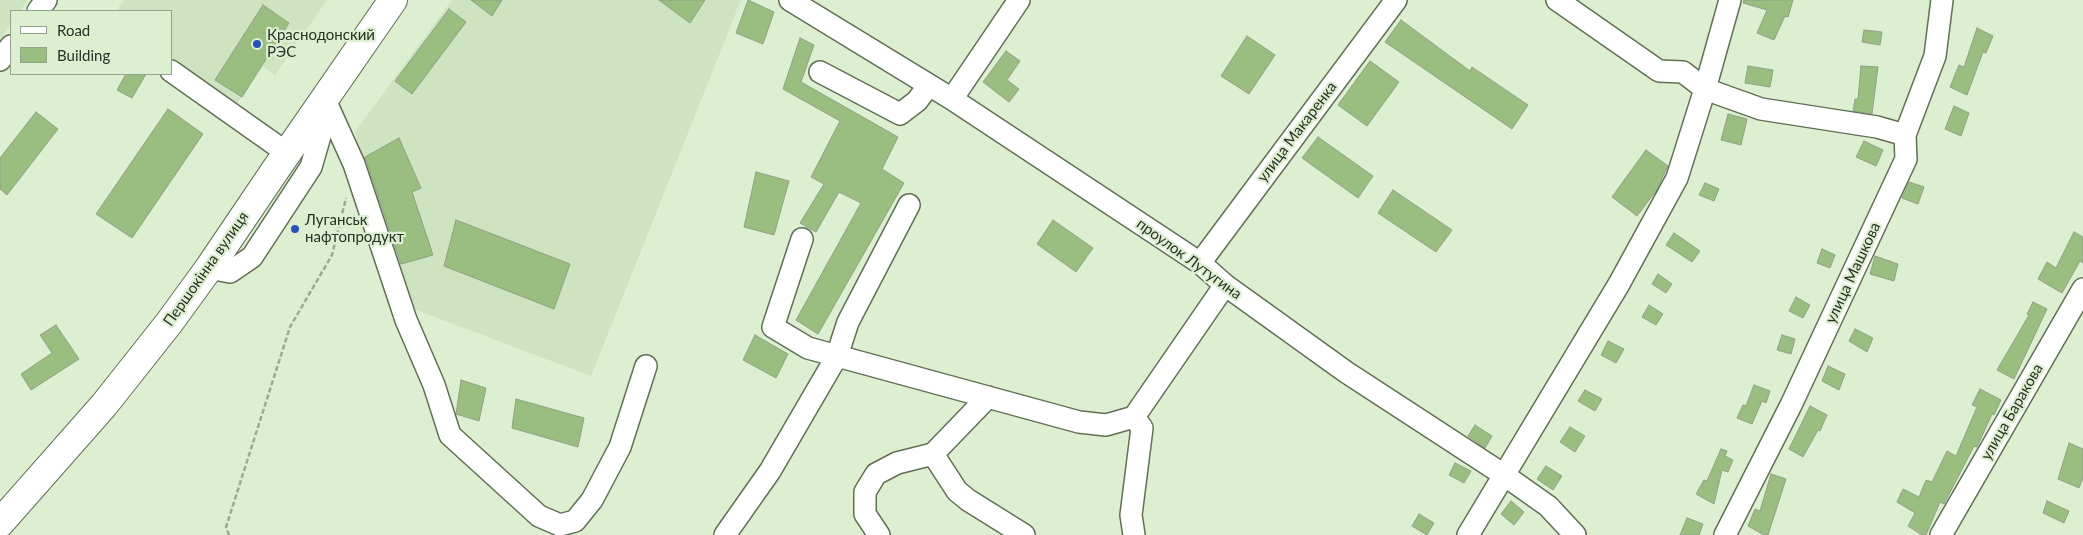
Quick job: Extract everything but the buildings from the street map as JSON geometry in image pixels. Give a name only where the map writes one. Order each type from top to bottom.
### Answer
[{"type":"highway","name":"Першокінна вулиця","points":[[0,523],[104,405],[169,323],[394,0]]},
{"type":"street","name":"проулок Лутугина","points":[[790,0],[820,7],[929,85],[952,98],[1200,264],[1225,285],[1346,372],[1504,475],[1548,506],[1575,535]]},
{"type":"street","points":[[952,98],[1019,0]]},
{"type":"street","name":"улица Макаренка","points":[[1200,264],[1396,0]]},
{"type":"street","points":[[1557,0],[1659,71],[1683,72],[1705,90],[1761,109],[1876,127],[1905,135]]},
{"type":"street","points":[[1468,535],[1619,284],[1677,178],[1705,90],[1730,0]]},
{"type":"street","name":"улица Машкова","points":[[1725,535],[1791,406],[1906,159],[1905,135],[1935,56],[1942,0]]},
{"type":"street","points":[[0,60],[10,47]]},
{"type":"street","points":[[172,72],[231,111],[287,153]]},
{"type":"street","points":[[820,72],[900,114],[917,101],[929,85]]},
{"type":"street","points":[[325,100],[354,164],[406,320],[434,385],[450,436],[539,516],[560,525],[575,521],[592,500],[620,447],[646,366]]},
{"type":"street","points":[[209,268],[230,272],[252,257],[311,167],[320,136],[325,100]]},
{"type":"street","points":[[725,535],[770,471],[837,356],[848,322],[909,205]]},
{"type":"street","points":[[802,239],[772,327],[808,348],[1088,423],[1106,425],[1134,417],[1225,285]]},
{"type":"street","name":"улица Баракова","points":[[1941,535],[2083,289]]},
{"type":"street","points":[[879,535],[865,514],[865,492],[876,474],[897,463],[933,454],[988,397]]},
{"type":"street","points":[[1134,417],[1142,428],[1131,515],[1134,535]]},
{"type":"street","points":[[933,454],[957,491],[1024,535]]},
{"type":"path","points":[[229,535],[226,527],[290,326],[332,255],[354,164]]},
{"type":"shaded area","points":[[0,0],[28,0],[21,10],[10,10],[10,24],[0,39]]},
{"type":"shaded area","name":"Краснодонский РЭС","points":[[124,0],[327,0],[275,75],[261,65],[242,97],[225,118],[160,75],[172,75],[172,10],[117,10]]},
{"type":"shaded area","points":[[452,0],[741,0],[591,376],[406,306],[355,132]]},
{"type":"place","name":"Краснодонский РЭС","points":[[257,44]]},
{"type":"place","name":"Луганськ нафтопродукт","points":[[295,229]]}]
